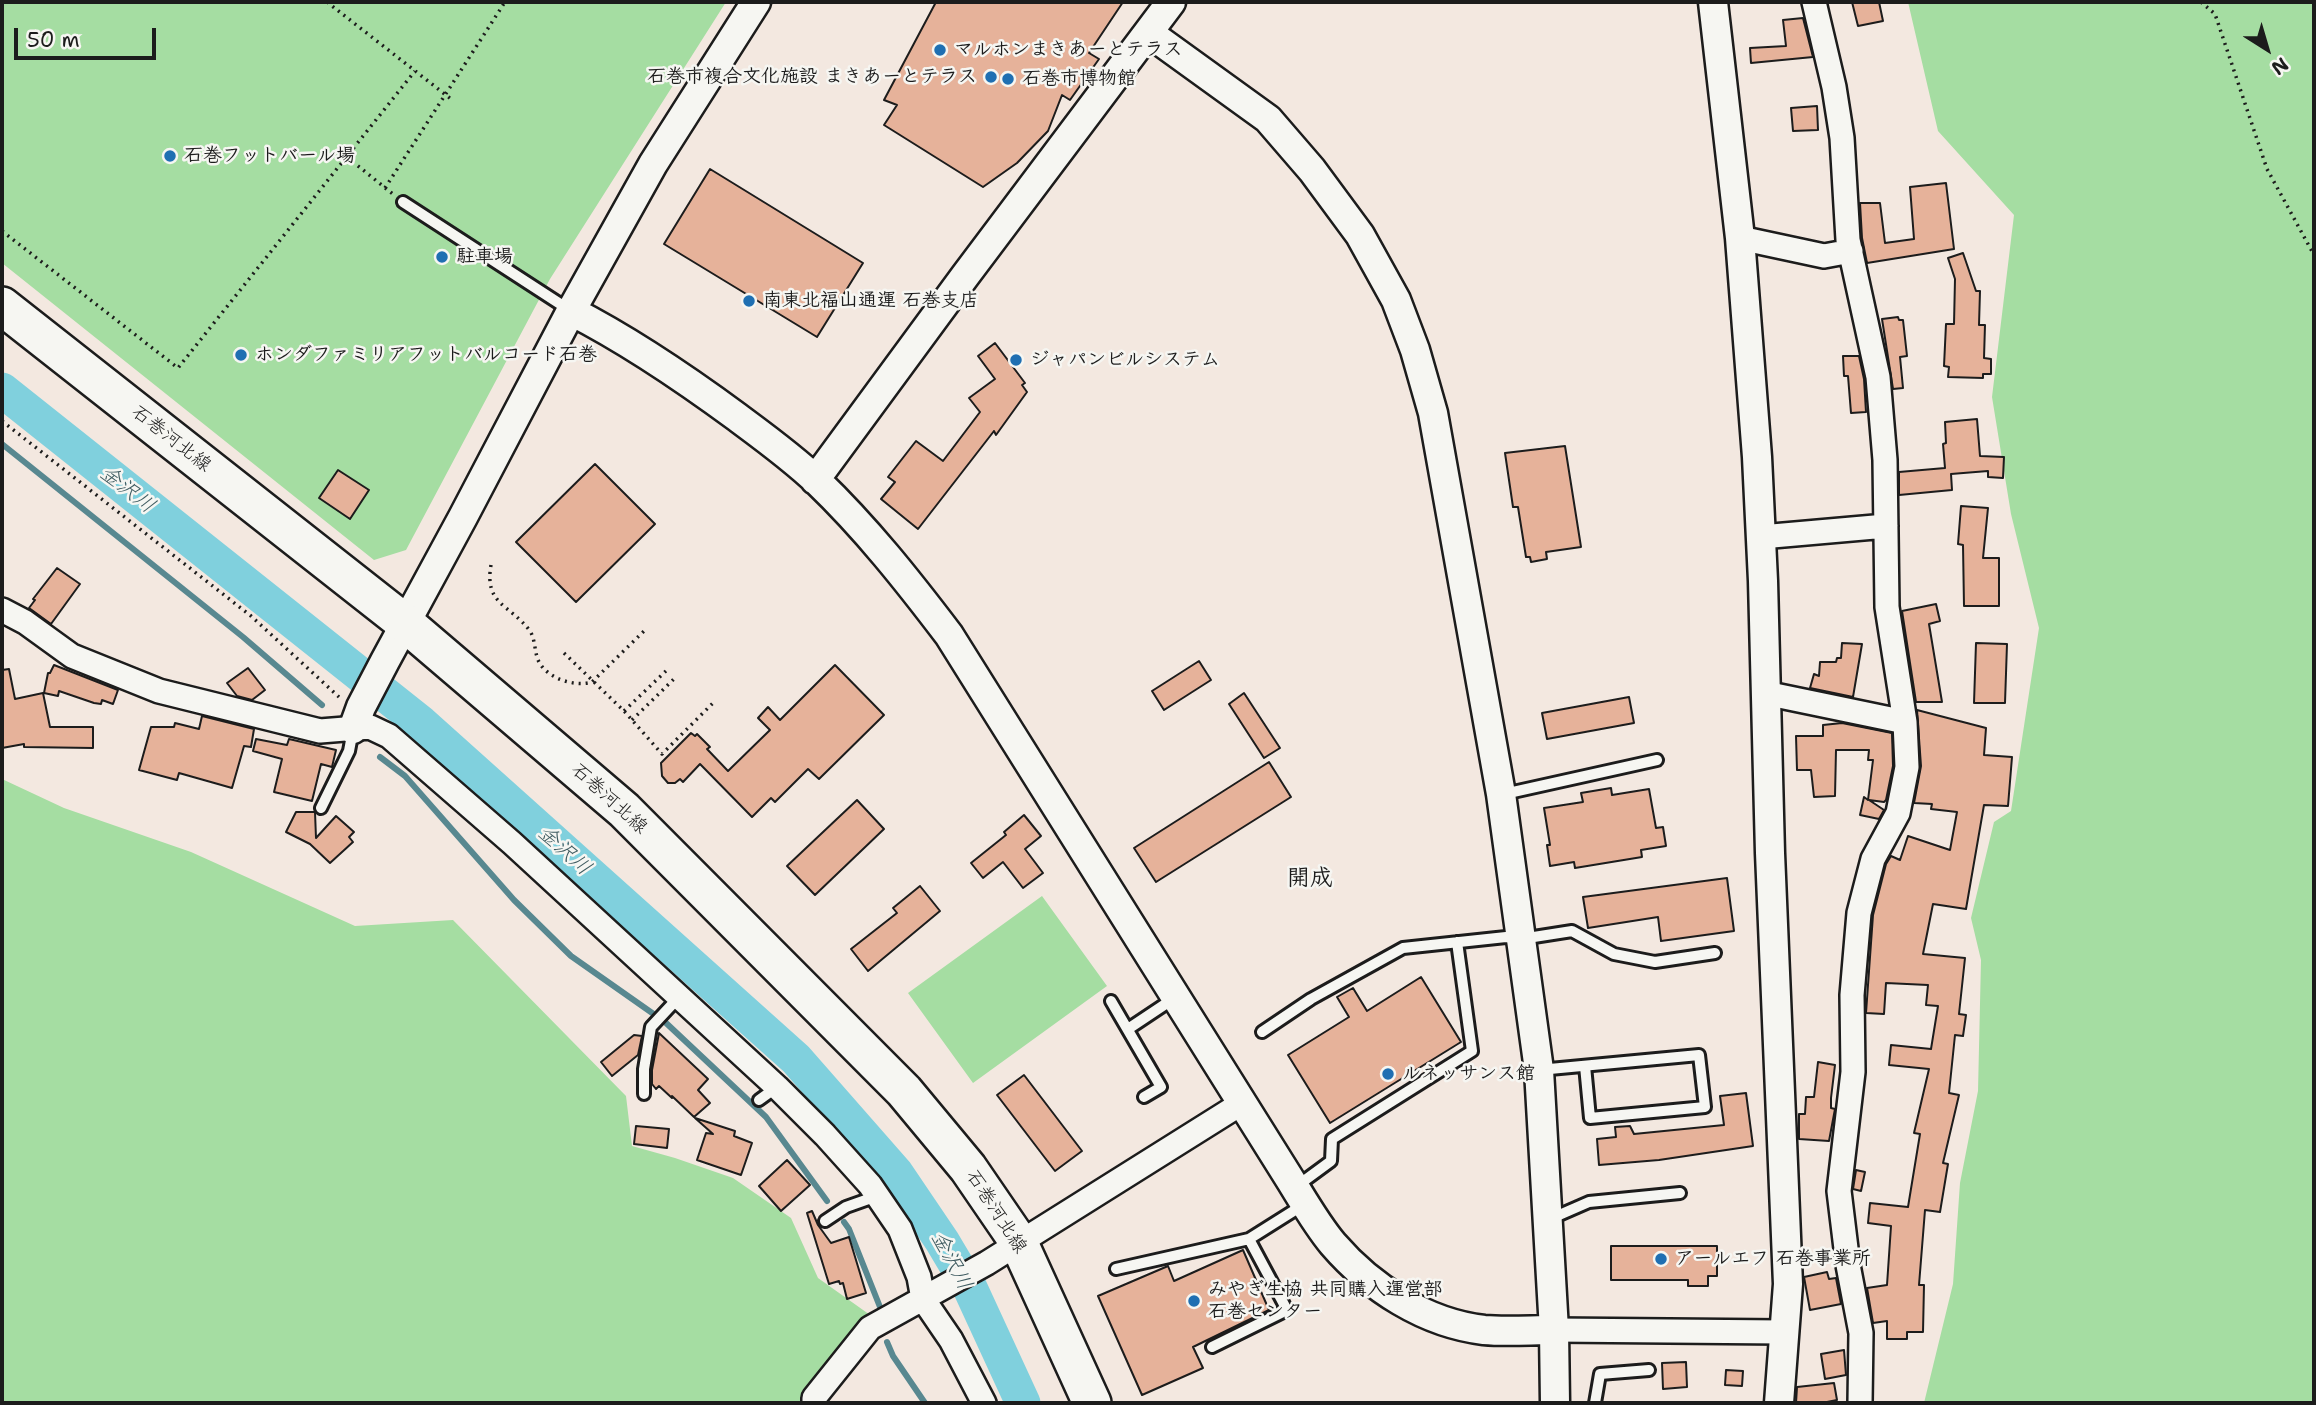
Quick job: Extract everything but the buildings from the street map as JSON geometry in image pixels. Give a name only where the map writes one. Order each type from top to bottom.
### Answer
[{"type":"main road","name":"石巻河北線","points":[[2,306],[405,623],[624,810],[904,1091],[968,1168],[1018,1241],[1092,1403]]},
{"type":"street","points":[[2,610],[25,622],[72,656],[159,691],[320,732],[357,718],[571,311],[653,164],[756,2]]},
{"type":"street","points":[[816,480],[965,275],[1171,2]]},
{"type":"street","points":[[1713,2],[1740,238],[1761,537],[1788,1284],[1779,1403]]},
{"type":"street","points":[[1814,2],[1834,87],[1842,138],[1845,212],[1850,251],[1878,377],[1885,460],[1887,607],[1905,722],[1907,767],[1898,813],[1873,859],[1859,913],[1852,995],[1853,1072],[1839,1191],[1848,1265],[1861,1333],[1860,1403]]},
{"type":"street","points":[[1149,33],[1268,119],[1312,170],[1360,235],[1396,300],[1415,351],[1433,413],[1501,794],[1539,1070],[1554,1330],[1555,1403]]},
{"type":"street","points":[[1740,238],[1824,256],[1850,251]]},
{"type":"street","points":[[571,311],[617,335],[699,389],[816,480],[880,548],[949,635],[1300,1195],[1332,1243],[1361,1272],[1390,1296],[1451,1322],[1484,1330],[1783,1332]]},
{"type":"street","points":[[1761,537],[1886,526]]},
{"type":"street","points":[[1765,693],[1905,722]]},
{"type":"street","points":[[357,718],[389,736],[502,834],[768,1093],[825,1135],[877,1196],[900,1229],[919,1278],[984,1403]]},
{"type":"street","points":[[814,1403],[814,1398],[870,1328],[986,1263],[1242,1103]]},
{"type":"lane","points":[[403,202],[571,311]]},
{"type":"lane","points":[[321,808],[349,751],[357,718]]},
{"type":"lane","points":[[1501,794],[1657,760]]},
{"type":"lane","points":[[1262,1032],[1311,999],[1403,948],[1506,937],[1521,939],[1572,931],[1614,954],[1655,962],[1715,953]]},
{"type":"lane","points":[[1116,1269],[1249,1239],[1300,1195],[1331,1161],[1332,1139],[1472,1051],[1457,942]]},
{"type":"lane","points":[[1128,1029],[1176,997]]},
{"type":"lane","points":[[1111,1001],[1161,1087],[1144,1097]]},
{"type":"lane","points":[[644,1094],[644,1069],[651,1027],[674,1003]]},
{"type":"lane","points":[[1539,1070],[1699,1055],[1705,1107],[1590,1118],[1585,1066]]},
{"type":"lane","points":[[1548,1220],[1588,1202],[1680,1193]]},
{"type":"lane","points":[[825,1221],[846,1208],[877,1196]]},
{"type":"lane","points":[[1212,1348],[1287,1310],[1249,1239]]},
{"type":"lane","points":[[1595,1403],[1600,1374],[1649,1370]]},
{"type":"path","points":[[327,2],[451,99]]},
{"type":"path","points":[[385,188],[505,2]]},
{"type":"path","points":[[2201,2],[2215,13],[2267,169],[2314,254]]},
{"type":"path","points":[[2,231],[178,368],[415,71]]},
{"type":"path","points":[[347,157],[403,202]]},
{"type":"path","points":[[2,421],[251,616],[333,690],[357,718]]},
{"type":"path","points":[[491,565],[489,583],[492,593],[531,634],[540,663],[558,678],[583,685],[592,682],[644,631]]},
{"type":"path","points":[[564,653],[624,711],[662,754],[715,701]]},
{"type":"path","points":[[624,711],[667,670]]},
{"type":"path","points":[[632,720],[675,678]]},
{"type":"green space","points":[[2,2],[726,2],[550,279],[406,550],[374,560],[2,263]]},
{"type":"green space","points":[[1908,2],[2314,2],[2314,1403],[1924,1403],[1953,1284],[1960,1183],[1978,1091],[1981,960],[1971,918],[1994,822],[2011,811],[2039,628],[2011,514],[1992,397],[2014,215],[1938,131]]},
{"type":"green space","points":[[2,779],[64,808],[191,852],[355,926],[453,920],[626,1096],[632,1146],[733,1178],[791,1218],[818,1278],[887,1327],[826,1403],[2,1403]]},
{"type":"green space","points":[[1042,896],[1107,986],[973,1083],[908,993]]},
{"type":"waterway","name":"金沢川","points":[[2,390],[421,723],[796,1059],[896,1173],[942,1241],[970,1288],[1023,1403]]},
{"type":"waterway","points":[[2,444],[243,637],[322,705]]},
{"type":"waterway","points":[[380,757],[405,776],[514,900],[571,956],[665,1022],[766,1117],[827,1201]]},
{"type":"waterway","points":[[844,1222],[880,1307]]},
{"type":"waterway","points":[[887,1342],[893,1356],[925,1403]]},
{"type":"place","name":"マルホンまきあーとテラス","points":[[940,50]]},
{"type":"place","name":"石巻市複合文化施設 まきあーとテラス","points":[[991,77]]},
{"type":"place","name":"石巻市博物館","points":[[1008,79]]},
{"type":"place","name":"石巻フットバール場","points":[[170,156]]},
{"type":"place","name":"駐車場","points":[[442,257]]},
{"type":"place","name":"南東北福山通運 石巻支店","points":[[749,301]]},
{"type":"place","name":"ホンダファミリアフットバルコード石巻","points":[[241,355]]},
{"type":"place","name":"ジャパンビルシステム","points":[[1016,360]]},
{"type":"place","name":"ルネッサンス館","points":[[1388,1074]]},
{"type":"place","name":"アールエフ 石巻事業所","points":[[1661,1259]]},
{"type":"place","name":"みやぎ生協 共同購入運営部 石巻センター","points":[[1194,1301]]},
{"type":"district","name":"開成","points":[[1310,879]]}]
